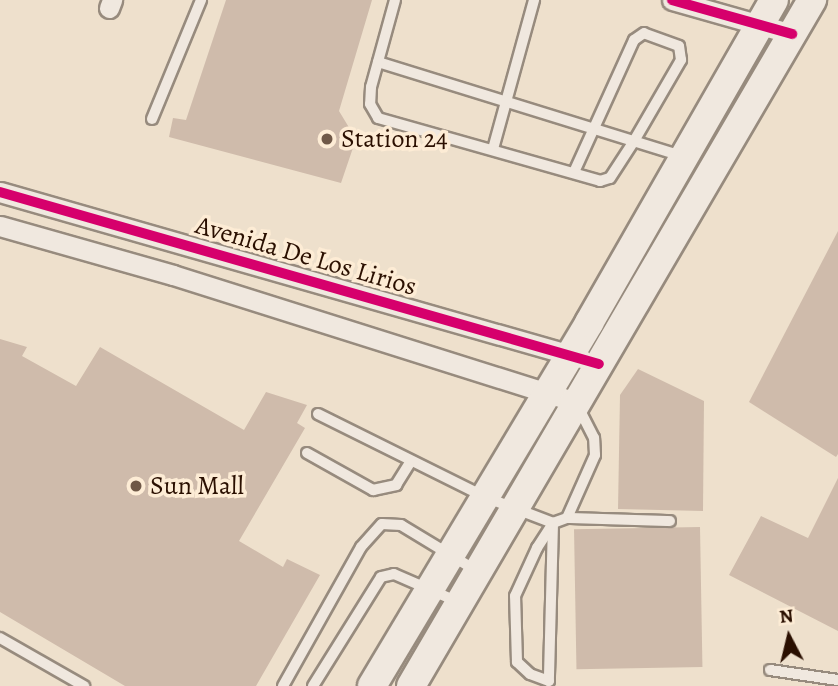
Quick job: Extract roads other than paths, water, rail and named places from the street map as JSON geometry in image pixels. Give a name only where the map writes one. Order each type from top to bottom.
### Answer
[{"type":"main road","points":[[372,686],[431,592],[686,157],[774,0]]},
{"type":"main road","points":[[411,686],[812,0]]},
{"type":"street","points":[[672,0],[792,34]]},
{"type":"street","name":"Avenida De Los Lirios","points":[[0,192],[599,364]]},
{"type":"street","name":"Avenida De Los Lirios","points":[[0,226],[173,275],[575,402]]},
{"type":"street","points":[[173,275],[183,245]]},
{"type":"lane","points":[[152,119],[201,0]]},
{"type":"lane","points":[[395,0],[370,94],[378,118],[574,173],[607,180],[634,141],[681,60],[679,46],[653,34],[645,33],[634,40],[574,173]]},
{"type":"lane","points":[[493,149],[534,0]]},
{"type":"lane","points":[[378,62],[686,157]]},
{"type":"lane","points":[[567,518],[595,454],[594,438],[575,402]]},
{"type":"lane","points":[[318,414],[485,497],[553,523]]},
{"type":"lane","points":[[307,453],[373,490],[397,485],[411,461]]},
{"type":"lane","points":[[553,523],[549,681],[530,674],[517,662],[515,596],[525,569],[553,523],[567,518],[670,521]]},
{"type":"lane","points":[[283,686],[371,531],[382,523],[401,525],[478,572]]},
{"type":"lane","points":[[313,686],[381,577],[394,574],[460,603]]},
{"type":"lane","points":[[0,638],[84,686]]},
{"type":"lane","points":[[770,670],[838,680]]},
{"type":"place","name":"Station 24","points":[[327,139]]},
{"type":"place","name":"Sun Mall","points":[[136,486]]}]
